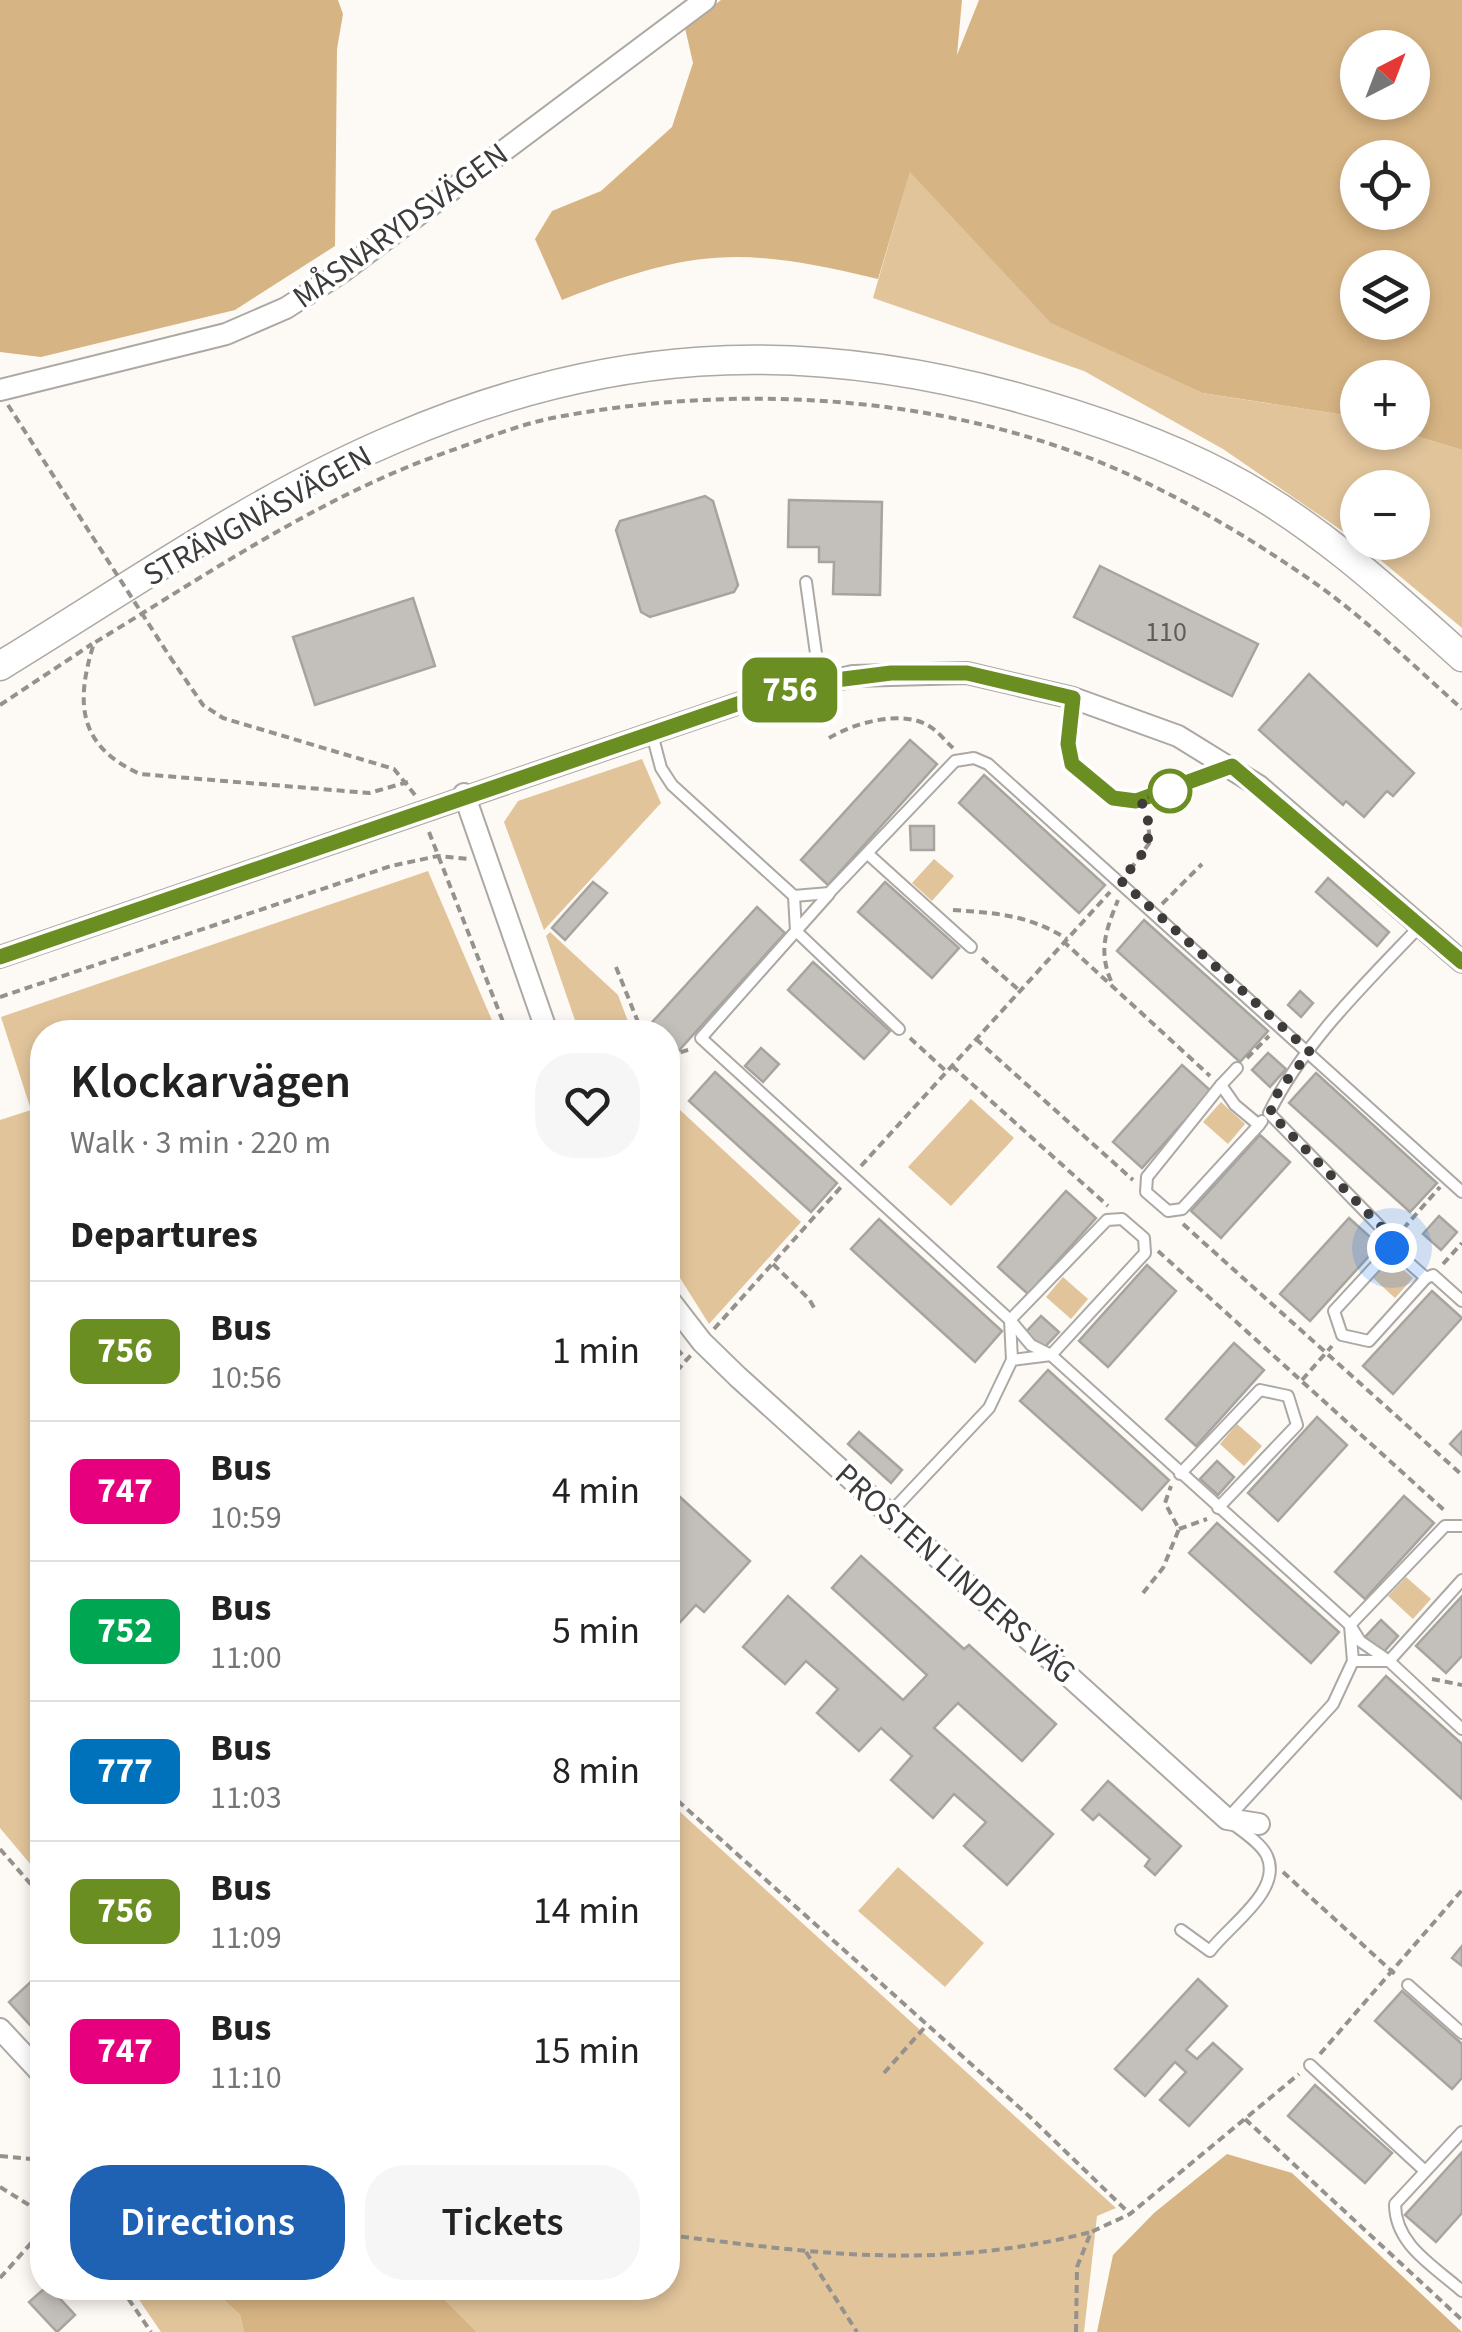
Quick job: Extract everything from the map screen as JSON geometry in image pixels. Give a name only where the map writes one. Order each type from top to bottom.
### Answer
[{"type":"main road","name":"STRÄNGNÄSVÄGEN","points":[[0,666],[284,493],[394,438],[516,395],[614,370],[726,357],[848,361],[953,380],[1146,439],[1228,476],[1359,564],[1462,658]]},
{"type":"street","name":"MÅSNARYDSVÄGEN","points":[[0,392],[226,334],[286,308],[342,272],[705,0]]},
{"type":"street","points":[[0,957],[464,794],[820,682],[891,673],[967,673],[1073,698],[1178,736],[1232,766],[1462,962]]},
{"type":"street","points":[[464,794],[544,1020]]},
{"type":"street","name":"PROSTEN LINDERS VÄG","points":[[680,1314],[702,1342],[1227,1818]]},
{"type":"street","points":[[1227,1818],[1260,1824]]},
{"type":"street","points":[[0,2029],[30,2061]]},
{"type":"lane","points":[[806,582],[820,682]]},
{"type":"lane","points":[[1073,698],[1068,744],[1072,764],[1113,798],[1140,799],[1232,766]]},
{"type":"lane","points":[[652,733],[662,768],[672,785],[732,835],[794,896],[796,931],[899,1029]]},
{"type":"lane","points":[[1462,1192],[988,764],[964,758],[942,770],[701,1038],[1010,1320],[1031,1345],[1052,1355],[1350,1625],[1360,1641],[1389,1661],[1462,1728]]},
{"type":"lane","points":[[868,854],[971,947]]},
{"type":"lane","points":[[794,896],[830,894]]},
{"type":"lane","points":[[1237,1068],[1147,1176],[1146,1192],[1168,1211],[1182,1209],[1259,1126],[1270,1113],[1279,1090],[1420,925]]},
{"type":"lane","points":[[1221,1085],[1259,1126]]},
{"type":"lane","points":[[1270,1113],[1393,1244],[1462,1301]]},
{"type":"lane","points":[[890,1513],[989,1408],[1012,1360],[1010,1320],[1107,1220],[1122,1219],[1144,1238],[1145,1254],[1052,1355],[1012,1360]]},
{"type":"lane","points":[[1393,1244],[1334,1311],[1342,1335],[1368,1341],[1429,1277]]},
{"type":"lane","points":[[1180,1474],[1260,1390],[1288,1396],[1297,1425],[1218,1508]]},
{"type":"lane","points":[[1181,1930],[1210,1951],[1262,1892],[1271,1876],[1266,1854],[1227,1818],[1333,1704],[1353,1661],[1350,1625],[1444,1526],[1462,1526]]},
{"type":"lane","points":[[1353,1661],[1389,1661],[1462,1580]]},
{"type":"lane","points":[[1408,1985],[1462,2034]]},
{"type":"lane","points":[[1310,2065],[1425,2171]]},
{"type":"lane","points":[[1462,2132],[1395,2204],[1395,2223],[1404,2240],[1462,2291]]},
{"type":"path","points":[[0,392],[170,657]]},
{"type":"path","points":[[0,705],[94,643],[315,510],[444,452],[580,414],[698,400],[850,403],[982,425],[1086,457],[1200,511],[1314,582],[1462,709]]},
{"type":"path","points":[[94,643],[84,674],[82,706],[93,735],[110,760],[140,774],[369,793],[408,782]]},
{"type":"path","points":[[829,738],[846,728],[904,717],[928,725],[964,758]]},
{"type":"path","points":[[680,1368],[1120,880],[1150,842],[1150,820],[1140,799]]},
{"type":"path","points":[[0,997],[391,866],[438,856],[465,859],[485,854]]},
{"type":"path","points":[[1155,911],[1202,864]]},
{"type":"path","points":[[1113,985],[1102,959],[1120,880]]},
{"type":"path","points":[[928,908],[1013,914],[1038,920],[1065,940],[1221,1085]]},
{"type":"path","points":[[971,947],[1020,992]]},
{"type":"path","points":[[616,966],[637,1020]]},
{"type":"path","points":[[1237,1068],[1278,1026]]},
{"type":"path","points":[[899,1029],[947,1072]]},
{"type":"path","points":[[680,1053],[689,1051],[701,1038]]},
{"type":"path","points":[[976,1039],[1146,1192]]},
{"type":"path","points":[[952,1066],[1122,1219]]},
{"type":"path","points":[[1393,1244],[1448,1179]]},
{"type":"path","points":[[1168,1211],[1462,1475]]},
{"type":"path","points":[[1144,1238],[1462,1526]]},
{"type":"path","points":[[1429,1277],[1462,1243]]},
{"type":"path","points":[[773,1264],[809,1299],[816,1312]]},
{"type":"path","points":[[1288,1396],[1342,1335]]},
{"type":"path","points":[[680,1353],[687,1360]]},
{"type":"path","points":[[1179,1529],[1165,1503],[1180,1474]]},
{"type":"path","points":[[1179,1529],[1204,1522],[1218,1508]]},
{"type":"path","points":[[1144,1593],[1163,1568],[1179,1529]]},
{"type":"path","points":[[680,1803],[1030,2117],[1130,2214],[1091,2232],[1019,2250],[919,2259],[806,2252],[680,2236]]},
{"type":"path","points":[[0,1849],[30,1883]]},
{"type":"path","points":[[1266,1854],[1408,1985]]},
{"type":"path","points":[[884,2073],[926,2027]]},
{"type":"path","points":[[1245,2119],[1462,2320]]},
{"type":"path","points":[[0,2156],[30,2159]]},
{"type":"path","points":[[0,2187],[30,2206]]},
{"type":"path","points":[[1076,2332],[1077,2267],[1091,2232]]},
{"type":"path","points":[[0,2278],[30,2244]]},
{"type":"path","points":[[806,2252],[856,2332]]},
{"type":"path","points":[[129,2300],[152,2332]]},
{"type":"shaded area","points":[[0,0],[338,0],[343,14],[337,49],[335,246],[235,310],[41,357],[0,352]]},
{"type":"shaded area","points":[[721,0],[962,0],[957,55],[979,0],[1462,0],[1462,450],[1430,440],[1430,360],[1340,360],[1340,414],[1202,393],[1051,323],[910,172],[878,279],[790,261],[718,258],[648,270],[562,300],[535,239],[552,211],[601,191],[672,127],[693,63],[685,28]]},
{"type":"shaded area","points":[[910,171],[1052,323],[1202,393],[1340,415],[1340,450],[1430,450],[1430,440],[1462,450],[1462,628],[1380,560],[1430,560],[1430,470],[1340,470],[1340,529],[1223,449],[1084,371],[873,298]]},
{"type":"shaded area","points":[[642,759],[661,803],[544,930],[504,822],[518,801]]},
{"type":"shaded area","points":[[934,859],[954,876],[932,901],[912,883]]},
{"type":"shaded area","points":[[428,871],[492,1020],[30,1020],[30,1107],[1,1017]]},
{"type":"shaded area","points":[[550,932],[618,995],[627,1020],[575,1020],[546,936]]},
{"type":"shaded area","points":[[971,1099],[1014,1138],[951,1206],[908,1167]]},
{"type":"shaded area","points":[[1221,1102],[1245,1124],[1228,1144],[1203,1122]]},
{"type":"shaded area","points":[[30,1110],[30,1864],[0,1828],[0,1120]]},
{"type":"shaded area","points":[[680,1110],[801,1222],[709,1324],[680,1278]]},
{"type":"shaded area","points":[[1388,1256],[1413,1278],[1395,1298],[1371,1276]]},
{"type":"shaded area","points":[[1063,1277],[1088,1299],[1071,1319],[1046,1297]]},
{"type":"shaded area","points":[[1237,1424],[1262,1446],[1244,1466],[1220,1444]]},
{"type":"shaded area","points":[[1406,1577],[1431,1599],[1413,1619],[1388,1596]]},
{"type":"shaded area","points":[[680,1812],[1116,2208],[1097,2216],[1084,2332],[477,2332],[445,2300],[680,2300]]},
{"type":"shaded area","points":[[898,1867],[984,1943],[945,1987],[858,1911]]},
{"type":"shaded area","points":[[1227,2154],[1292,2173],[1462,2332],[1097,2332],[1113,2255],[1154,2213]]},
{"type":"shaded area","points":[[139,2300],[224,2300],[240,2315],[244,2332],[161,2332]]},
{"type":"shaded area","points":[[224,2300],[445,2300],[477,2332],[244,2332],[240,2315]]},
{"type":"building","points":[[705,496],[713,501],[738,585],[734,592],[650,617],[641,612],[616,530],[620,521]]},
{"type":"building","points":[[789,500],[882,502],[880,595],[833,594],[834,562],[819,562],[819,547],[788,547]]},
{"type":"building","points":[[1100,566],[1258,644],[1232,696],[1074,617]]},
{"type":"building","points":[[413,598],[435,666],[315,705],[293,637]]},
{"type":"building","points":[[1309,674],[1414,773],[1393,796],[1387,791],[1364,817],[1346,801],[1343,805],[1259,730]]},
{"type":"building","points":[[910,740],[937,764],[828,885],[801,860]]},
{"type":"building","points":[[984,775],[1105,885],[1079,913],[959,803]]},
{"type":"building","points":[[910,826],[934,826],[934,850],[911,850]]},
{"type":"building","points":[[1328,878],[1389,932],[1377,946],[1316,892]]},
{"type":"building","points":[[593,882],[607,893],[565,940],[552,928]]},
{"type":"building","points":[[885,882],[959,948],[932,978],[858,912]]},
{"type":"building","points":[[757,907],[785,933],[680,1049],[680,1020],[654,1020]]},
{"type":"building","points":[[1144,920],[1268,1031],[1240,1062],[1117,951]]},
{"type":"building","points":[[813,962],[890,1031],[864,1059],[788,990]]},
{"type":"building","points":[[1300,991],[1313,1003],[1301,1017],[1288,1005]]},
{"type":"building","points":[[761,1048],[779,1064],[763,1082],[745,1066]]},
{"type":"building","points":[[1268,1053],[1286,1069],[1270,1087],[1252,1070]]},
{"type":"building","points":[[1182,1065],[1211,1091],[1142,1168],[1113,1142]]},
{"type":"building","points":[[715,1072],[837,1183],[811,1212],[689,1101]]},
{"type":"building","points":[[1316,1073],[1437,1183],[1410,1212],[1289,1103]]},
{"type":"building","points":[[1260,1135],[1290,1162],[1221,1238],[1191,1211]]},
{"type":"building","points":[[1066,1191],[1096,1218],[1028,1294],[998,1267]]},
{"type":"building","points":[[1439,1216],[1457,1232],[1441,1250],[1423,1234]]},
{"type":"building","points":[[1349,1218],[1379,1245],[1310,1321],[1280,1294]]},
{"type":"building","points":[[879,1219],[1002,1331],[975,1362],[851,1249]]},
{"type":"building","points":[[1147,1265],[1176,1291],[1108,1367],[1079,1341]]},
{"type":"building","points":[[1432,1291],[1462,1318],[1393,1394],[1363,1366]]},
{"type":"building","points":[[1041,1316],[1059,1332],[1042,1350],[1025,1333]]},
{"type":"building","points":[[1234,1343],[1264,1370],[1196,1446],[1166,1419]]},
{"type":"building","points":[[1048,1370],[1169,1480],[1142,1510],[1020,1401]]},
{"type":"building","points":[[1317,1417],[1347,1445],[1278,1521],[1248,1493]]},
{"type":"building","points":[[1462,1431],[1462,1455],[1450,1444]]},
{"type":"building","points":[[859,1432],[902,1470],[891,1483],[848,1444]]},
{"type":"building","points":[[1217,1461],[1234,1477],[1218,1495],[1200,1479]]},
{"type":"building","points":[[1404,1496],[1434,1523],[1365,1599],[1335,1572]]},
{"type":"building","points":[[680,1497],[750,1561],[704,1612],[696,1605],[680,1622]]},
{"type":"building","points":[[1217,1523],[1339,1632],[1311,1663],[1189,1553]]},
{"type":"building","points":[[861,1556],[964,1649],[969,1645],[1056,1724],[1022,1761],[958,1703],[934,1728],[1053,1834],[1007,1885],[964,1846],[986,1822],[954,1794],[933,1818],[891,1780],[912,1756],[881,1728],[859,1751],[817,1713],[838,1689],[806,1661],[785,1684],[743,1647],[788,1596],[903,1700],[927,1675],[832,1588]]},
{"type":"building","points":[[1462,1596],[1462,1656],[1446,1673],[1416,1646]]},
{"type":"building","points":[[1381,1620],[1398,1636],[1382,1654],[1365,1637]]},
{"type":"building","points":[[1386,1676],[1462,1744],[1462,1799],[1359,1706]]},
{"type":"building","points":[[1108,1781],[1181,1846],[1155,1875],[1145,1866],[1150,1859],[1099,1814],[1093,1820],[1082,1810]]},
{"type":"building","points":[[1462,1946],[1462,1966],[1452,1958]]},
{"type":"building","points":[[1198,1979],[1227,2006],[1186,2050],[1197,2059],[1213,2043],[1242,2069],[1189,2126],[1160,2100],[1186,2072],[1175,2062],[1145,2096],[1115,2069]]},
{"type":"building","points":[[30,1983],[30,2025],[9,2002]]},
{"type":"building","points":[[1402,1991],[1462,2044],[1462,2078],[1452,2089],[1375,2021]]},
{"type":"building","points":[[1315,2085],[1392,2153],[1365,2183],[1288,2116]]},
{"type":"building","points":[[1462,2152],[1462,2213],[1436,2242],[1405,2215]]},
{"type":"building","points":[[61,2300],[75,2315],[57,2332],[29,2302]]},
{"type":"bus line","name":"756","points":[[0,957],[421,809],[740,703],[853,676],[967,673],[1073,698],[1068,744],[1072,764],[1113,798],[1136,801],[1166,793],[1232,766],[1462,962]]},
{"type":"route","points":[[1170,791],[1140,799],[1150,820],[1150,842],[1136,865],[1120,880],[1270,1020],[1310,1052],[1279,1090],[1270,1113],[1394,1240],[1392,1248]]}]
